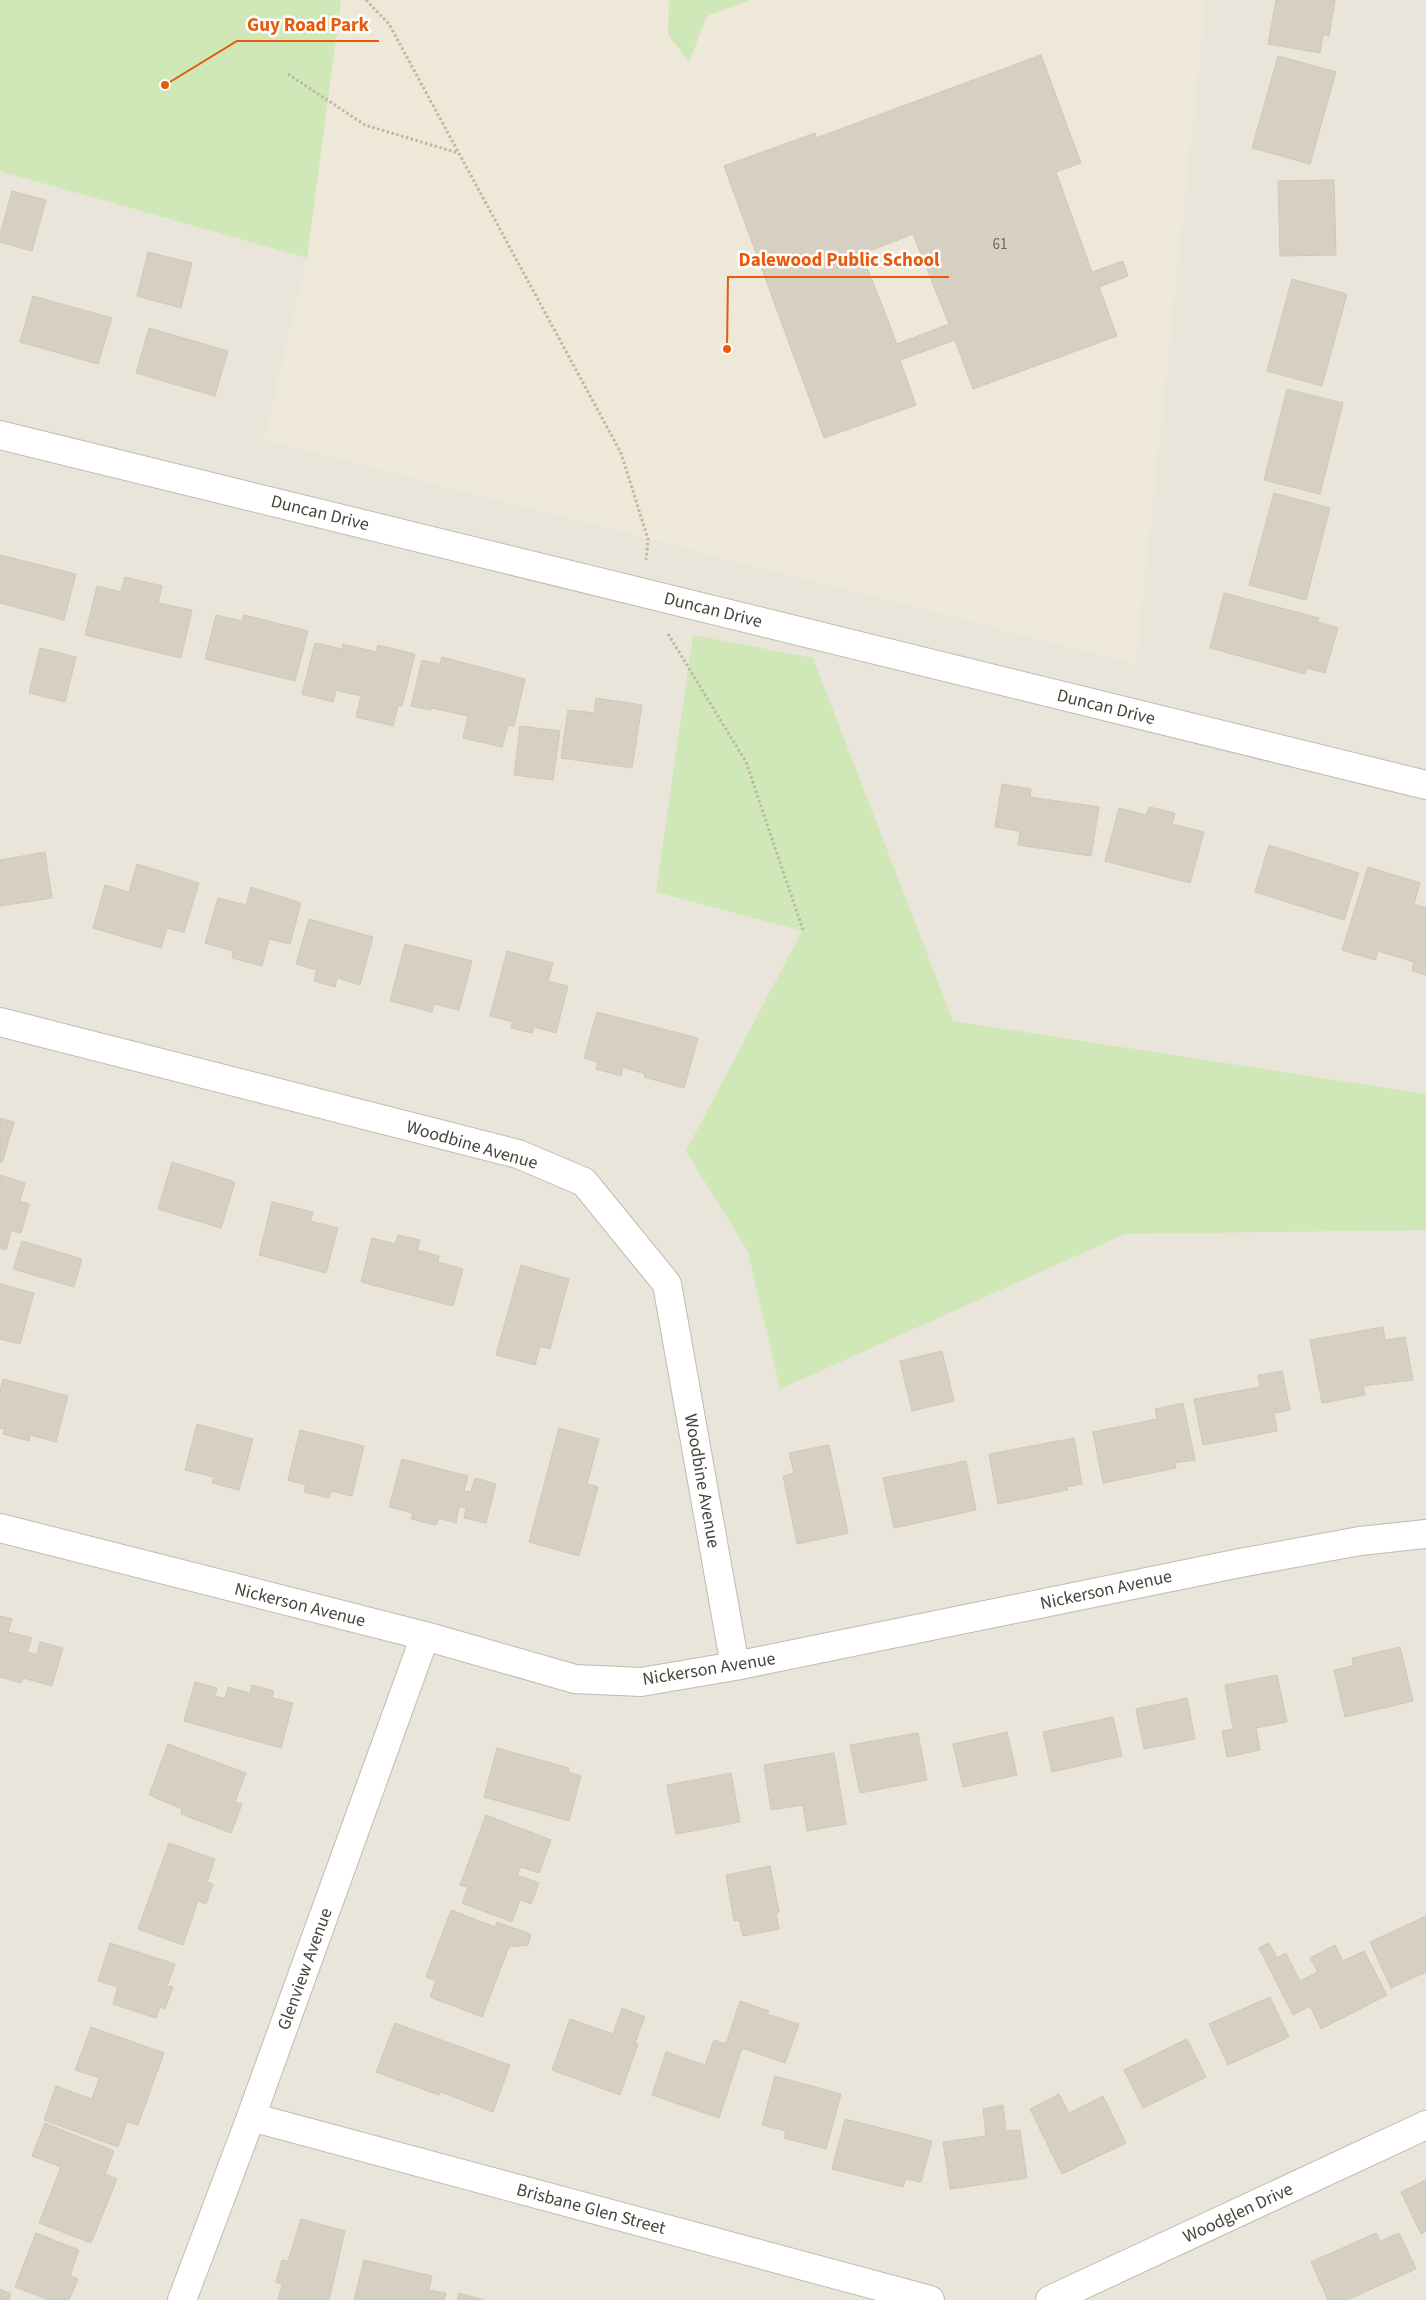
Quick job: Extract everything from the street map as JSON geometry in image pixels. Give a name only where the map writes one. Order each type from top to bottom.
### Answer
[{"type":"street","name":"Duncan Drive","points":[[0,435],[1426,785]]},
{"type":"street","name":"Woodbine Avenue","points":[[0,1022],[518,1154],[584,1182],[667,1284],[735,1666]]},
{"type":"street","name":"Nickerson Avenue","points":[[0,1528],[425,1636],[575,1679],[641,1682],[735,1666],[1240,1562],[1360,1542],[1426,1534]]},
{"type":"street","name":"Glenview Avenue","points":[[182,2300],[251,2117],[425,1636]]},
{"type":"street","name":"Brisbane Glen Street","points":[[251,2117],[930,2300]]},
{"type":"street","name":"Woodglen Drive","points":[[1050,2300],[1426,2125]]},
{"type":"path","points":[[366,0],[388,24],[621,453],[648,539],[643,593],[746,762],[802,930]]},
{"type":"path","points":[[288,74],[365,126],[458,153]]},
{"type":"shaded area","points":[[0,0],[1426,0],[1426,2300],[0,2300]]},
{"type":"shaded area","points":[[341,0],[1206,0],[1136,664],[264,440],[307,258]]},
{"type":"green space","points":[[0,0],[341,0],[307,258],[0,171]]},
{"type":"green space","points":[[669,0],[750,0],[707,16],[689,62],[668,35]]},
{"type":"green space","points":[[693,635],[813,658],[953,1021],[1426,1094],[1426,1230],[1125,1234],[780,1389],[748,1252],[686,1151],[802,931],[656,892]]},
{"type":"building","points":[[1276,0],[1335,0],[1329,36],[1323,35],[1320,53],[1268,44]]},
{"type":"building","points":[[1041,55],[1081,163],[1056,172],[1092,272],[1123,261],[1128,276],[1099,287],[1117,336],[973,389],[955,340],[900,360],[916,405],[824,438],[724,166],[815,133],[816,138]],"holes":[[[913,234],[949,324],[897,344],[862,254]]]},
{"type":"building","points":[[1278,56],[1336,72],[1310,164],[1252,148]]},
{"type":"building","points":[[1334,180],[1336,255],[1280,256],[1278,181]]},
{"type":"building","points":[[12,191],[46,200],[32,251],[0,242],[0,235]]},
{"type":"building","points":[[148,252],[192,263],[181,308],[137,296]]},
{"type":"building","points":[[1292,279],[1347,294],[1322,386],[1267,371]]},
{"type":"building","points":[[33,296],[112,318],[98,364],[20,342]]},
{"type":"building","points":[[149,328],[228,351],[215,396],[136,373]]},
{"type":"building","points":[[1287,389],[1343,403],[1320,494],[1264,480]]},
{"type":"building","points":[[1274,493],[1330,508],[1306,600],[1249,585]]},
{"type":"building","points":[[0,555],[76,574],[64,620],[0,603]]},
{"type":"building","points":[[125,577],[162,586],[158,603],[192,610],[181,658],[85,635],[97,586],[121,592]]},
{"type":"building","points":[[1224,593],[1319,618],[1318,622],[1338,628],[1325,673],[1307,668],[1305,674],[1210,648]]},
{"type":"building","points":[[216,615],[242,621],[244,615],[308,631],[295,681],[205,659]]},
{"type":"building","points":[[315,643],[342,649],[343,644],[376,652],[378,645],[415,654],[402,706],[398,705],[393,726],[356,717],[361,696],[336,690],[333,702],[302,694]]},
{"type":"building","points":[[40,648],[76,657],[65,702],[29,693]]},
{"type":"building","points":[[442,657],[525,679],[514,726],[508,725],[502,747],[463,738],[468,716],[432,708],[431,710],[411,706],[422,660],[440,664]]},
{"type":"building","points":[[596,698],[642,705],[632,768],[561,758],[568,710],[594,713]]},
{"type":"building","points":[[520,726],[560,731],[553,780],[514,775]]},
{"type":"building","points":[[1002,784],[1031,789],[1030,797],[1099,807],[1091,856],[1018,845],[1020,831],[995,827]]},
{"type":"building","points":[[1149,807],[1175,813],[1172,824],[1204,832],[1190,883],[1105,861],[1119,808],[1146,815]]},
{"type":"building","points":[[1269,845],[1359,873],[1344,920],[1255,892]]},
{"type":"building","points":[[45,852],[52,898],[0,906],[0,860]]},
{"type":"building","points":[[137,864],[199,883],[184,932],[167,928],[161,948],[93,928],[105,885],[129,892]]},
{"type":"building","points":[[1368,867],[1420,883],[1414,904],[1426,908],[1426,975],[1412,971],[1414,962],[1378,951],[1375,960],[1342,950]]},
{"type":"building","points":[[251,887],[301,903],[290,944],[269,939],[262,966],[232,958],[233,951],[205,943],[218,898],[246,905]]},
{"type":"building","points":[[309,919],[373,937],[360,985],[337,978],[335,987],[314,981],[317,970],[296,964]]},
{"type":"building","points":[[405,944],[472,961],[459,1010],[434,1004],[432,1012],[390,1001]]},
{"type":"building","points":[[507,951],[553,963],[548,981],[568,986],[556,1033],[534,1027],[532,1033],[511,1028],[513,1022],[490,1016]]},
{"type":"building","points":[[597,1012],[698,1038],[684,1088],[644,1077],[645,1074],[623,1067],[621,1076],[596,1069],[598,1062],[584,1058]]},
{"type":"building","points":[[0,1118],[14,1122],[2,1163],[0,1162]]},
{"type":"building","points":[[172,1162],[235,1182],[221,1228],[158,1209]]},
{"type":"building","points":[[0,1175],[25,1183],[20,1201],[29,1204],[21,1233],[11,1231],[6,1250],[0,1248]]},
{"type":"building","points":[[272,1202],[313,1212],[310,1221],[338,1228],[326,1273],[259,1255]]},
{"type":"building","points":[[398,1235],[420,1240],[417,1250],[439,1256],[438,1262],[463,1269],[453,1306],[361,1282],[372,1238],[395,1244]]},
{"type":"building","points":[[22,1241],[82,1259],[74,1287],[13,1269]]},
{"type":"building","points":[[521,1265],[569,1279],[550,1349],[540,1346],[535,1365],[496,1355]]},
{"type":"building","points":[[0,1284],[34,1293],[20,1344],[0,1339]]},
{"type":"building","points":[[1383,1327],[1385,1340],[1405,1337],[1413,1380],[1363,1386],[1365,1395],[1322,1403],[1310,1340]]},
{"type":"building","points":[[942,1351],[954,1401],[912,1411],[900,1361]]},
{"type":"building","points":[[1282,1371],[1290,1410],[1274,1413],[1277,1431],[1203,1445],[1194,1399],[1260,1387],[1258,1375]]},
{"type":"building","points":[[3,1379],[68,1396],[56,1442],[30,1435],[29,1441],[3,1434],[5,1429],[0,1428],[0,1391]]},
{"type":"building","points":[[1183,1403],[1195,1460],[1175,1463],[1176,1468],[1103,1483],[1093,1432],[1157,1419],[1155,1409]]},
{"type":"building","points":[[197,1424],[253,1439],[239,1490],[212,1483],[214,1477],[185,1470]]},
{"type":"building","points":[[559,1428],[599,1439],[587,1484],[598,1487],[579,1556],[529,1542]]},
{"type":"building","points":[[300,1430],[364,1446],[352,1496],[331,1491],[329,1498],[304,1492],[306,1485],[288,1480]]},
{"type":"building","points":[[1074,1438],[1082,1484],[1067,1487],[1068,1490],[998,1504],[989,1454]]},
{"type":"building","points":[[829,1445],[848,1533],[797,1544],[783,1476],[794,1473],[789,1453]]},
{"type":"building","points":[[402,1459],[468,1476],[464,1491],[471,1492],[475,1478],[496,1484],[486,1523],[464,1518],[466,1508],[459,1507],[456,1523],[439,1518],[436,1525],[411,1519],[413,1513],[389,1507]]},
{"type":"building","points":[[966,1461],[976,1510],[894,1528],[883,1478]]},
{"type":"building","points":[[0,1616],[12,1619],[8,1632],[32,1638],[27,1652],[37,1655],[40,1642],[63,1648],[52,1686],[23,1678],[21,1683],[0,1677]]},
{"type":"building","points":[[1400,1647],[1413,1701],[1345,1717],[1334,1670],[1353,1666],[1352,1658]]},
{"type":"building","points":[[1277,1675],[1287,1722],[1256,1728],[1260,1750],[1227,1757],[1222,1731],[1233,1729],[1225,1685]]},
{"type":"building","points":[[195,1682],[217,1688],[215,1696],[225,1699],[228,1687],[250,1693],[252,1685],[274,1691],[272,1698],[293,1703],[281,1748],[184,1721]]},
{"type":"building","points":[[1187,1698],[1195,1739],[1144,1749],[1136,1709]]},
{"type":"building","points":[[1113,1717],[1122,1756],[1052,1772],[1043,1732]]},
{"type":"building","points":[[1007,1732],[1017,1775],[963,1787],[953,1744]]},
{"type":"building","points":[[918,1733],[927,1780],[860,1793],[850,1745]]},
{"type":"building","points":[[168,1744],[246,1773],[235,1802],[242,1804],[231,1833],[181,1814],[182,1809],[149,1795]]},
{"type":"building","points":[[497,1748],[569,1768],[568,1772],[581,1776],[569,1821],[484,1797]]},
{"type":"building","points":[[834,1753],[846,1824],[807,1831],[803,1805],[771,1810],[764,1765]]},
{"type":"building","points":[[731,1773],[740,1822],[676,1834],[667,1785]]},
{"type":"building","points":[[486,1815],[551,1840],[539,1873],[521,1867],[517,1875],[539,1883],[531,1904],[520,1900],[512,1922],[462,1903],[468,1887],[460,1885]]},
{"type":"building","points":[[169,1843],[215,1859],[207,1882],[213,1884],[206,1904],[198,1901],[183,1945],[138,1929]]},
{"type":"building","points":[[770,1866],[779,1912],[776,1913],[779,1929],[743,1936],[739,1920],[734,1921],[726,1875]]},
{"type":"building","points":[[451,1910],[495,1927],[497,1922],[531,1934],[528,1945],[509,1947],[482,2017],[430,1997],[436,1981],[426,1977]]},
{"type":"building","points":[[1426,1916],[1426,1972],[1391,1988],[1370,1942]]},
{"type":"building","points":[[110,1943],[175,1964],[167,1986],[173,1987],[165,2009],[160,2007],[156,2018],[113,2004],[118,1987],[98,1981]]},
{"type":"building","points":[[1269,1943],[1277,1958],[1286,1953],[1300,1981],[1318,1972],[1310,1958],[1335,1945],[1343,1961],[1364,1951],[1387,1995],[1321,2029],[1310,2006],[1293,2015],[1259,1948]]},
{"type":"building","points":[[1270,1997],[1289,2037],[1228,2065],[1209,2024]]},
{"type":"building","points":[[740,2001],[769,2011],[767,2014],[799,2024],[785,2063],[742,2048],[719,2118],[652,2095],[666,2052],[705,2065],[714,2040],[726,2044]]},
{"type":"building","points":[[622,2008],[645,2017],[635,2043],[638,2044],[620,2095],[552,2070],[570,2019],[613,2034]]},
{"type":"building","points":[[395,2023],[510,2065],[493,2112],[441,2092],[439,2095],[376,2072]]},
{"type":"building","points":[[91,2027],[164,2053],[138,2125],[127,2122],[118,2147],[44,2120],[56,2086],[92,2099],[99,2078],[75,2070]]},
{"type":"building","points":[[1187,2039],[1206,2077],[1143,2108],[1124,2070]]},
{"type":"building","points":[[775,2076],[841,2094],[826,2149],[784,2138],[786,2131],[762,2125]]},
{"type":"building","points":[[1059,2094],[1069,2113],[1103,2096],[1126,2143],[1062,2174],[1030,2109]]},
{"type":"building","points":[[1003,2105],[1006,2131],[1020,2130],[1027,2178],[950,2189],[943,2142],[986,2136],[983,2109]]},
{"type":"building","points":[[845,2119],[932,2141],[921,2182],[906,2179],[903,2187],[832,2169]]},
{"type":"building","points":[[45,2123],[114,2151],[105,2174],[117,2179],[91,2243],[39,2223],[61,2167],[32,2156]]},
{"type":"building","points":[[1426,2180],[1426,2231],[1421,2234],[1401,2192]]},
{"type":"building","points":[[301,2219],[345,2231],[329,2300],[278,2300],[282,2284],[276,2282],[282,2260],[288,2261]]},
{"type":"building","points":[[36,2233],[79,2250],[70,2276],[78,2279],[69,2300],[49,2300],[15,2287]]},
{"type":"building","points":[[1376,2233],[1380,2241],[1399,2233],[1416,2269],[1347,2300],[1328,2300],[1311,2262]]},
{"type":"building","points":[[364,2260],[432,2276],[429,2290],[446,2293],[444,2300],[354,2300]]},
{"type":"building","points":[[0,2289],[11,2294],[9,2300],[0,2300]]},
{"type":"building","points":[[459,2293],[484,2300],[457,2300]]},
{"type":"place","name":"Guy Road Park","points":[[165,85]]},
{"type":"place","name":"Dalewood Public School","points":[[727,349]]}]
